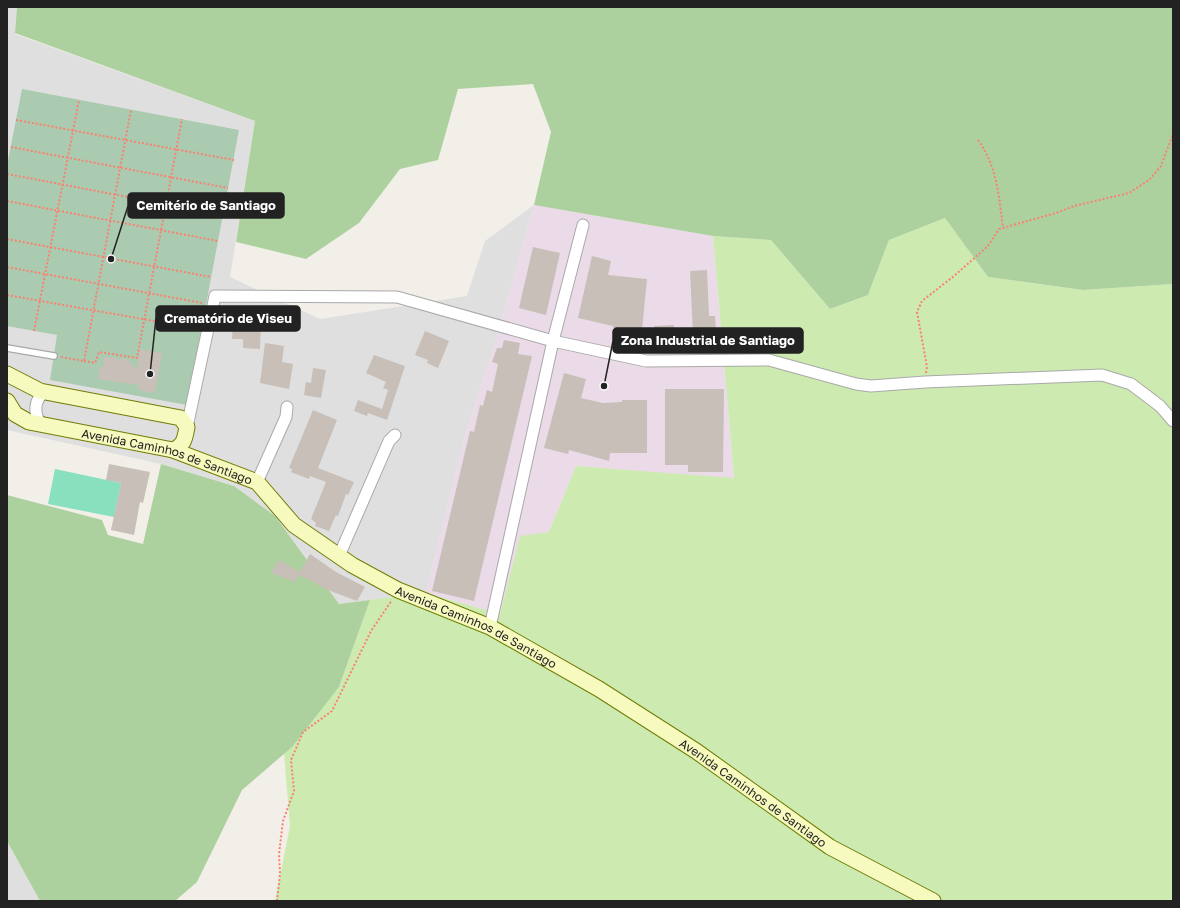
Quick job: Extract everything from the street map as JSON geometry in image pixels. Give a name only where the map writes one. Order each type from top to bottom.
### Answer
[{"type":"street","points":[[490,627],[553,341],[583,224]]},
{"type":"street","points":[[173,450],[183,442],[215,296],[397,297],[553,341],[646,361],[769,360],[856,384],[871,386],[925,382],[1102,375],[1131,384],[1160,406],[1173,421]]},
{"type":"street","points":[[7,374],[45,392],[181,418],[187,427]]},
{"type":"street","points":[[41,425],[36,415],[36,408],[40,396],[45,392]]},
{"type":"street","name":"Avenida Caminhos de Santiago","points":[[7,401],[15,414],[20,418],[41,425],[173,450],[190,458],[257,482],[294,525],[339,556],[398,590],[490,627],[599,689],[696,751],[830,847],[933,901]]},
{"type":"street","points":[[257,482],[286,417],[287,407]]},
{"type":"street","points":[[339,556],[389,441],[396,436]]},
{"type":"lane","points":[[7,348],[54,356]]},
{"type":"path","points":[[1173,66],[1173,77]]},
{"type":"path","points":[[34,332],[79,100]]},
{"type":"path","points":[[84,361],[131,110]]},
{"type":"path","points":[[16,120],[234,160]]},
{"type":"path","points":[[54,356],[95,363],[99,352],[137,358],[182,120]]},
{"type":"path","points":[[925,382],[927,367],[917,312],[922,301],[954,276],[988,246],[999,229],[1056,213],[1074,206],[1128,193],[1149,180],[1161,166],[1173,134]]},
{"type":"path","points":[[978,140],[986,152],[995,173],[1003,228]]},
{"type":"path","points":[[11,147],[228,188]]},
{"type":"path","points":[[7,174],[223,215]]},
{"type":"path","points":[[7,201],[218,242]]},
{"type":"path","points":[[7,239],[211,277]]},
{"type":"path","points":[[7,267],[206,304]]},
{"type":"path","points":[[7,295],[94,309],[201,330]]},
{"type":"path","points":[[277,901],[280,874],[279,854],[283,821],[294,791],[291,760],[303,732],[332,711],[370,631],[398,590]]},
{"type":"shaded area","points":[[7,7],[17,7],[15,34],[255,121],[230,277],[320,319],[467,296],[485,241],[534,205],[497,337],[465,436],[426,593],[339,604],[275,516],[234,486],[161,464],[7,430]]},
{"type":"shaded area","points":[[534,205],[713,236],[734,479],[576,466],[549,532],[520,537],[500,614],[426,593],[465,436],[497,337]]},
{"type":"shaded area","points":[[7,841],[40,901],[7,901]]},
{"type":"green space","points":[[17,7],[1173,7],[1173,284],[1083,290],[988,277],[945,218],[889,240],[868,295],[830,309],[771,240],[713,236],[534,205],[551,132],[533,84],[458,89],[438,160],[400,169],[359,223],[306,259],[236,242],[255,121],[15,33]]},
{"type":"green space","points":[[22,89],[239,130],[187,405],[50,380],[57,335],[7,326],[7,166]]},
{"type":"green space","points":[[945,218],[988,277],[1083,290],[1173,284],[1173,901],[275,901],[290,826],[284,754],[339,687],[370,600],[426,593],[500,614],[520,536],[549,532],[576,466],[734,478],[713,236],[771,240],[830,309],[868,295],[889,240]]},
{"type":"green space","points":[[161,464],[234,486],[275,516],[339,604],[370,600],[339,687],[292,747],[242,790],[197,882],[175,901],[40,901],[7,841],[7,495],[102,520],[108,535],[143,544]]},
{"type":"green space","points":[[55,469],[121,483],[114,517],[48,504]]},
{"type":"building","points":[[533,247],[560,253],[546,315],[519,308]]},
{"type":"building","points":[[592,256],[611,261],[608,275],[647,279],[642,330],[613,328],[613,326],[578,318]]},
{"type":"building","points":[[707,270],[709,316],[715,316],[716,333],[693,334],[690,271]]},
{"type":"building","points":[[243,319],[255,320],[255,323],[261,323],[260,349],[243,348],[243,339],[232,339],[233,323],[243,323]]},
{"type":"building","points":[[674,325],[674,334],[654,334],[654,326]]},
{"type":"building","points":[[425,331],[449,341],[438,368],[427,363],[428,360],[415,355]]},
{"type":"building","points":[[504,340],[520,343],[518,354],[532,356],[474,601],[432,591],[470,431],[474,432],[480,405],[483,406],[487,390],[492,392],[498,364],[492,362],[497,348],[502,348]]},
{"type":"building","points":[[265,343],[284,346],[282,362],[293,364],[289,389],[260,383]]},
{"type":"building","points":[[140,349],[162,353],[155,393],[138,390],[139,385],[98,379],[100,367],[103,367],[104,357],[126,358],[137,369]]},
{"type":"building","points":[[374,355],[405,366],[387,420],[368,413],[367,416],[354,411],[358,400],[382,409],[388,390],[383,388],[386,382],[366,373]]},
{"type":"building","points":[[313,368],[326,370],[321,398],[304,395],[306,382],[311,383]]},
{"type":"building","points":[[564,373],[586,379],[581,398],[603,403],[622,402],[622,400],[647,400],[647,453],[610,453],[609,461],[569,450],[568,454],[544,448]]},
{"type":"building","points":[[665,389],[724,389],[723,472],[688,472],[688,465],[665,465]]},
{"type":"building","points":[[313,410],[337,420],[318,468],[354,482],[348,495],[346,494],[338,516],[336,515],[329,531],[315,526],[316,523],[311,519],[326,482],[310,476],[309,479],[291,472],[292,469],[289,468]]},
{"type":"building","points":[[109,464],[150,472],[143,503],[140,502],[134,535],[111,530],[121,483],[106,480]]},
{"type":"building","points":[[310,554],[336,572],[365,587],[357,601],[328,590],[299,575],[295,582],[271,573],[279,560],[300,572]]},
{"type":"place","name":"Cemitério de Santiago","points":[[111,259]]},
{"type":"place","name":"Crematório de Viseu","points":[[150,374]]},
{"type":"place","name":"Zona Industrial de Santiago","points":[[604,386]]}]
